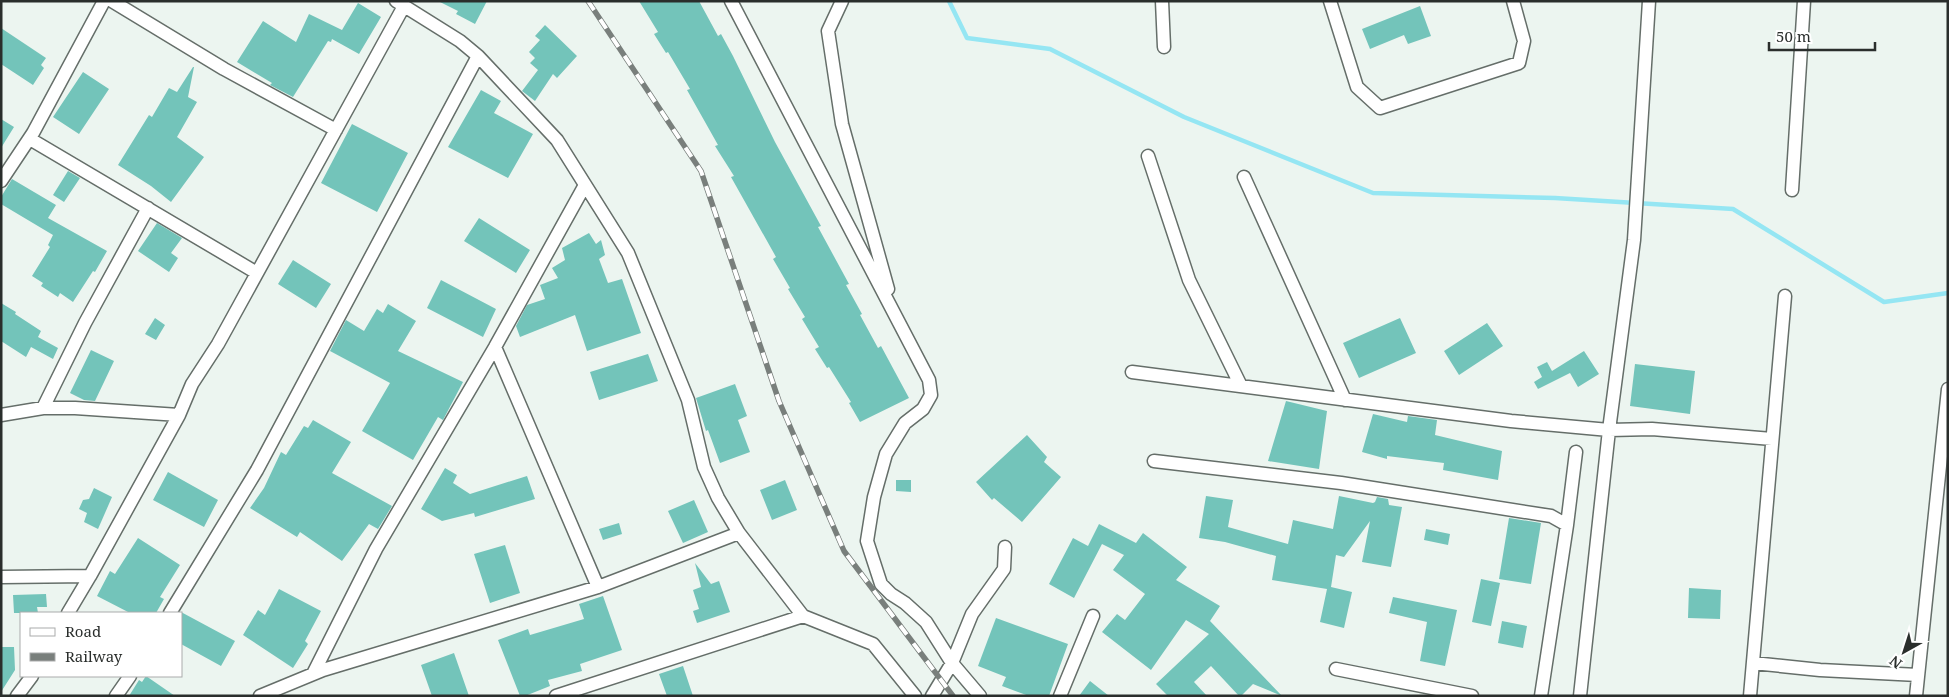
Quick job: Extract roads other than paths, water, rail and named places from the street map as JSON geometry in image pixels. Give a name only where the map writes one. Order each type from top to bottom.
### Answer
[{"type":"street","points":[[1,181],[30,139],[104,1]]},
{"type":"street","points":[[112,1],[224,69],[336,130]]},
{"type":"street","points":[[731,1],[929,380],[931,395],[923,409],[905,423],[886,454],[874,497],[867,541],[881,584],[926,622],[952,663],[980,696]]},
{"type":"street","points":[[842,1],[828,31],[842,124],[895,314]]},
{"type":"street","points":[[1162,1],[1164,47]]},
{"type":"street","points":[[1330,1],[1357,87],[1380,108],[1519,63],[1524,41],[1513,1]]},
{"type":"street","points":[[1580,696],[1608,430],[1634,240],[1649,1]]},
{"type":"street","points":[[1792,190],[1804,1]]},
{"type":"street","points":[[69,612],[179,415],[192,384],[218,344],[336,130],[400,4],[460,41],[478,56],[557,140],[628,253],[688,400],[704,467],[718,498],[740,533],[803,616],[873,644],[915,696]]},
{"type":"street","points":[[171,612],[257,470],[478,56]]},
{"type":"street","points":[[30,139],[257,273]]},
{"type":"street","points":[[1148,156],[1189,280],[1241,386]]},
{"type":"street","points":[[1244,177],[1345,400]]},
{"type":"street","points":[[312,674],[376,549],[495,346],[585,185]]},
{"type":"street","points":[[43,408],[85,323],[148,208]]},
{"type":"street","points":[[1750,696],[1785,296]]},
{"type":"street","points":[[495,346],[598,587]]},
{"type":"street","points":[[1132,372],[1511,421],[1608,430],[1652,429],[1772,439]]},
{"type":"street","points":[[1916,696],[1948,389]]},
{"type":"street","points":[[1,416],[43,408],[75,408],[179,415]]},
{"type":"street","points":[[1542,696],[1576,452]]},
{"type":"street","points":[[1154,461],[1341,483],[1551,516],[1567,525]]},
{"type":"street","points":[[260,696],[312,674],[598,587],[740,533]]},
{"type":"street","points":[[932,696],[952,663],[972,614],[1004,569],[1005,547]]},
{"type":"street","points":[[1,576],[90,576]]},
{"type":"street","points":[[556,696],[803,616]]},
{"type":"street","points":[[1060,696],[1094,616]]},
{"type":"street","points":[[1753,664],[1820,670],[1918,675]]},
{"type":"street","points":[[1336,669],[1472,696]]},
{"type":"street","points":[[17,696],[31,677]]},
{"type":"street","points":[[116,696],[129,677]]},
{"type":"waterway","points":[[949,1],[967,38],[1050,49],[1184,117],[1373,193],[1555,198],[1733,209],[1884,302],[1948,293]]},
{"type":"railway","points":[[588,1],[701,171],[779,401],[844,551],[953,696]]}]
